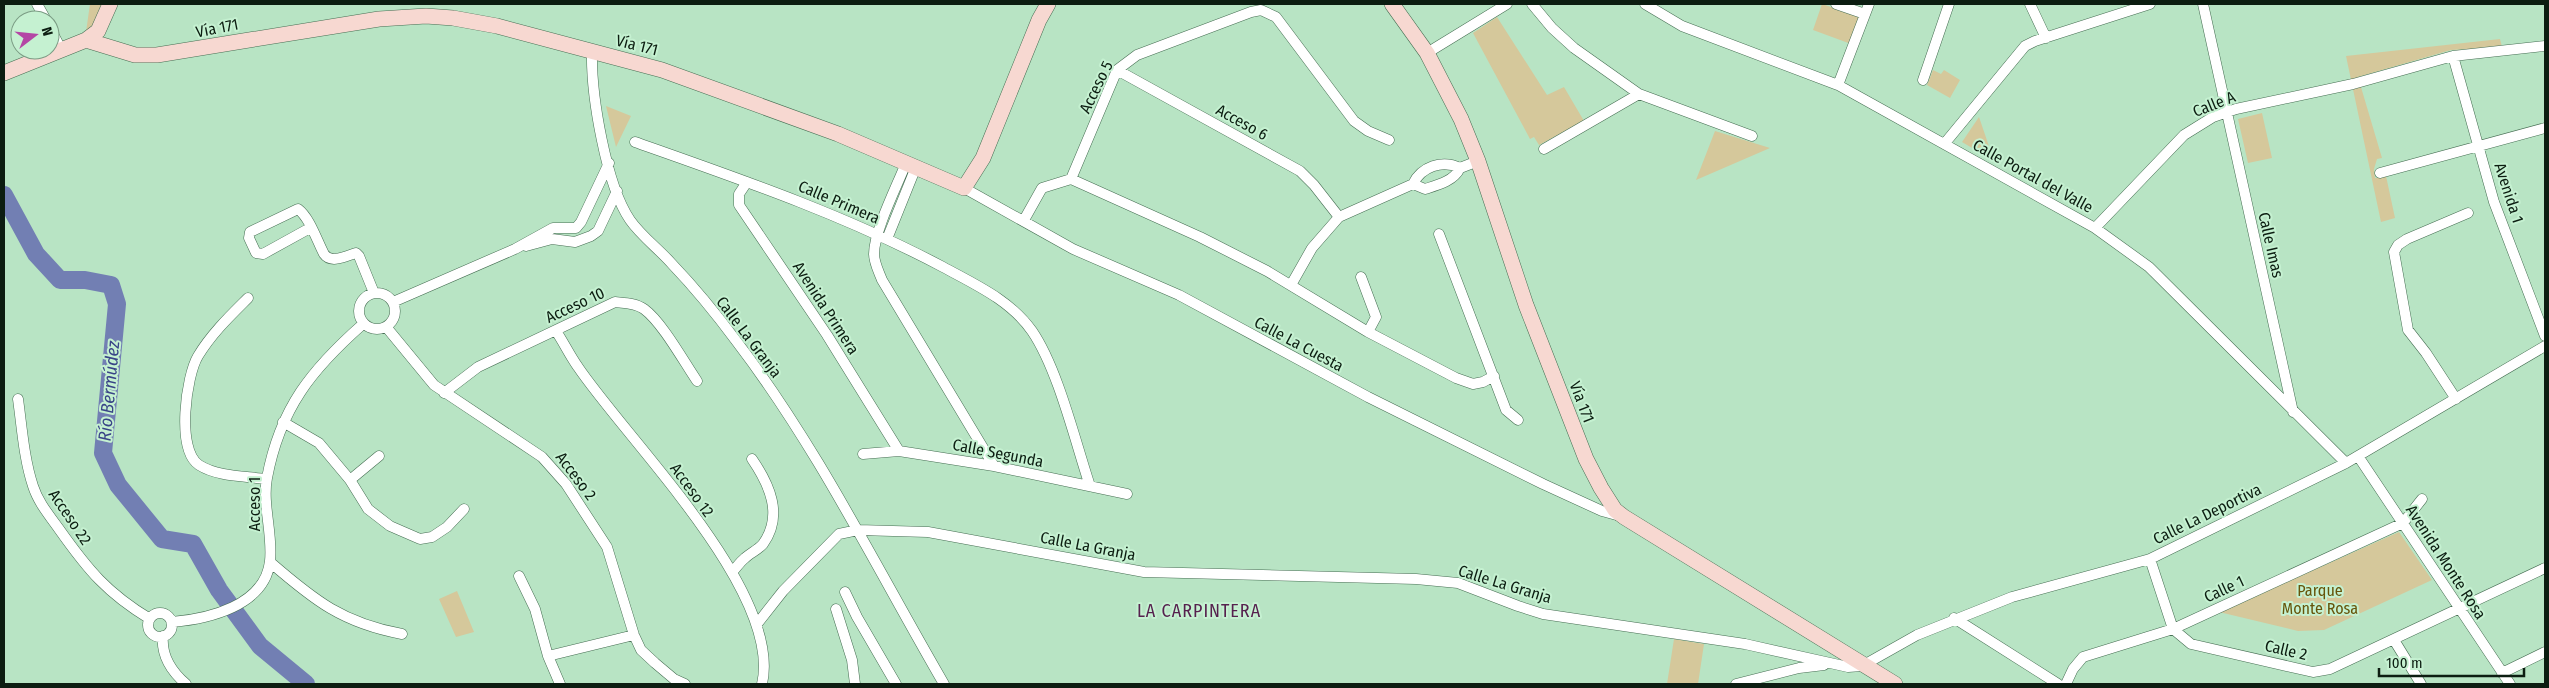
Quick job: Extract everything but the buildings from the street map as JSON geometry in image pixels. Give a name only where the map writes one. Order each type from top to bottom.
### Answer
[{"type":"main road","points":[[4,73],[86,40],[98,31],[110,4]]},
{"type":"main road","points":[[964,188],[983,158],[1038,20],[1048,4]]},
{"type":"main road","name":"Vía 171","points":[[1392,4],[1428,53],[1461,119],[1478,161],[1526,305],[1586,459],[1615,510],[1862,666],[1895,684]]},
{"type":"main road","name":"Vía 171","points":[[86,40],[135,55],[157,55],[378,19],[426,16],[497,26],[662,70],[838,134],[964,188]]},
{"type":"street","points":[[1428,53],[1507,4]]},
{"type":"street","points":[[1532,4],[1552,28],[1574,48],[1639,94],[1752,136]]},
{"type":"street","name":"Calle Portal del Valle","points":[[1645,4],[1682,26],[1838,85],[2095,228],[2149,267],[2346,463]]},
{"type":"street","points":[[1836,4],[1865,14]]},
{"type":"street","points":[[1838,85],[1869,4]]},
{"type":"street","points":[[1923,80],[1949,4]]},
{"type":"street","points":[[2030,4],[2046,38]]},
{"type":"street","points":[[1945,143],[2025,46],[2150,4]]},
{"type":"street","name":"Calle Imas","points":[[2203,4],[2293,412]]},
{"type":"street","name":"Acceso 5","points":[[1070,179],[1118,70],[1137,55],[1251,12],[1261,10],[1276,17],[1283,24],[1314,70],[1354,121],[1368,131],[1389,140]]},
{"type":"street","points":[[2453,56],[2545,46]]},
{"type":"street","name":"Calle La Granja","points":[[592,52],[592,76],[596,111],[617,191],[631,220],[673,265],[738,342],[807,445],[858,530],[928,532],[1144,572],[1416,578],[1458,583],[1543,614],[1744,644],[1835,664],[1862,666]]},
{"type":"street","name":"Calle A","points":[[2095,228],[2184,136],[2206,120],[2226,112],[2353,84],[2453,56]]},
{"type":"street","name":"Avenida 1","points":[[2453,56],[2494,202],[2545,336]]},
{"type":"street","name":"Acceso 6","points":[[1118,70],[1300,172],[1314,185],[1339,217]]},
{"type":"street","points":[[1544,148],[1639,94]]},
{"type":"street","points":[[2380,173],[2545,128]]},
{"type":"street","name":"Calle Primera","points":[[635,142],[746,182],[882,237],[994,295],[1018,315],[1032,331],[1046,355],[1090,486]]},
{"type":"street","points":[[1413,184],[1425,189],[1440,184],[1456,176],[1460,168],[1478,161]]},
{"type":"street","points":[[393,302],[516,249],[553,228],[576,228],[581,222],[609,163]]},
{"type":"street","points":[[1291,285],[1312,248],[1339,217],[1413,184],[1418,174],[1431,167],[1450,163],[1460,168]]},
{"type":"street","points":[[911,165],[874,255],[882,280],[994,466]]},
{"type":"street","points":[[1024,220],[1042,188],[1070,179],[1200,237],[1291,285],[1368,332],[1463,381],[1473,384],[1483,382],[1494,376]]},
{"type":"street","name":"Avenida Primera","points":[[746,182],[739,194],[738,205],[827,335],[899,451]]},
{"type":"street","name":"Calle La Cuesta","points":[[964,188],[1073,249],[1179,295],[1368,397],[1543,484],[1602,511],[1624,517]]},
{"type":"street","points":[[516,249],[552,239],[575,242],[591,236],[598,230],[617,191]]},
{"type":"street","points":[[310,228],[263,254],[256,252],[249,238],[250,232],[298,209],[310,228],[326,258],[330,260],[356,253],[359,256],[374,293]]},
{"type":"street","points":[[2456,399],[2426,353],[2408,330],[2394,252],[2398,245],[2407,239],[2468,213]]},
{"type":"street","points":[[1439,234],[1506,410],[1518,420]]},
{"type":"street","points":[[1361,277],[1376,317],[1368,332]]},
{"type":"street","points":[[374,293],[385,294],[393,302],[394,319],[386,328],[374,330],[363,324],[359,312],[360,305],[368,296],[374,293]]},
{"type":"street","points":[[248,298],[211,336],[197,358],[187,401],[184,427],[189,449],[198,464],[220,473],[266,479]]},
{"type":"street","name":"Acceso 10","points":[[444,393],[478,367],[512,349],[556,331],[598,308],[615,302],[632,304],[644,309],[654,319],[697,381]]},
{"type":"street","name":"Acceso 1","points":[[172,622],[220,613],[245,601],[261,584],[270,562],[266,479],[283,422],[303,387],[328,355],[363,324]]},
{"type":"street","name":"Acceso 2","points":[[386,328],[434,385],[542,458],[566,484],[607,547],[634,635],[641,650],[654,664],[686,684]]},
{"type":"street","name":"Acceso 12","points":[[556,331],[578,368],[638,442],[732,572],[745,594],[758,624],[764,657],[762,684]]},
{"type":"street","name":"Calle La Deportiva","points":[[1862,666],[1917,635],[1954,618],[2012,597],[2150,559],[2346,463],[2545,346]]},
{"type":"street","name":"Acceso 22","points":[[18,400],[28,469],[34,489],[44,507],[90,572],[125,604],[150,619]]},
{"type":"street","points":[[283,422],[319,443],[350,480],[368,509],[390,526],[420,538],[432,537],[447,527],[464,509]]},
{"type":"street","name":"Calle Segunda","points":[[863,454],[899,451],[994,466],[1127,494]]},
{"type":"street","points":[[350,480],[379,456]]},
{"type":"street","name":"Avenida Monte Rosa","points":[[2358,456],[2510,684]]},
{"type":"street","points":[[732,572],[762,544],[772,524],[774,503],[768,483],[752,459]]},
{"type":"street","points":[[2403,524],[2422,499]]},
{"type":"street","name":"Calle 1","points":[[2066,684],[2072,669],[2083,656],[2173,629],[2403,524]]},
{"type":"street","points":[[758,624],[783,591],[839,534],[858,530],[944,684]]},
{"type":"street","points":[[2150,559],[2173,629]]},
{"type":"street","points":[[270,562],[306,593],[340,614],[370,628],[402,634]]},
{"type":"street","points":[[2458,608],[2545,568]]},
{"type":"street","points":[[518,576],[535,609],[548,656],[560,684]]},
{"type":"street","points":[[845,592],[856,616],[896,684]]},
{"type":"street","name":"Calle 2","points":[[2173,629],[2191,644],[2313,672],[2330,669],[2458,608]]},
{"type":"street","points":[[836,609],[852,660],[855,684]]},
{"type":"street","points":[[162,613],[168,616],[172,622],[170,631],[163,636],[157,636],[151,632],[149,626],[150,619],[155,614],[162,613]]},
{"type":"street","points":[[841,625],[856,616]]},
{"type":"street","points":[[1954,618],[2058,684]]},
{"type":"street","points":[[548,656],[634,635]]},
{"type":"street","points":[[163,636],[162,648],[166,659],[186,684]]},
{"type":"street","points":[[2394,640],[2421,684]]},
{"type":"street","points":[[1780,674],[1786,662],[1782,652]]},
{"type":"street","points":[[2502,673],[2545,652]]},
{"type":"street","points":[[1736,684],[1799,668],[1835,664]]},
{"type":"green space","points":[[90,4],[105,4],[95,28],[86,32]]},
{"type":"green space","points":[[1822,4],[1861,17],[1851,44],[1813,30]]},
{"type":"green space","points":[[1497,17],[1547,95],[1564,87],[1584,121],[1539,145],[1534,137],[1530,139],[1473,33]]},
{"type":"green space","points":[[2500,39],[2502,47],[2470,53],[2469,49],[2451,50],[2358,77],[2382,158],[2377,159],[2374,169],[2375,178],[2386,176],[2395,218],[2381,222],[2346,56]]},
{"type":"green space","points":[[1933,70],[1941,74],[1944,70],[1960,80],[1950,98],[1927,85]]},
{"type":"green space","points":[[606,106],[631,116],[616,147]]},
{"type":"green space","points":[[2262,113],[2272,158],[2248,163],[2238,119]]},
{"type":"green space","points":[[1979,117],[1994,161],[1962,142]]},
{"type":"green space","points":[[1715,131],[1770,148],[1696,180]]},
{"type":"green space","name":"Parque Monte Rosa","points":[[2399,532],[2432,580],[2324,630],[2298,631],[2219,612]]},
{"type":"green space","points":[[457,591],[474,632],[456,637],[439,599]]},
{"type":"green space","points":[[1674,639],[1704,644],[1698,684],[1667,684]]},
{"type":"waterway","name":"Río Bermúdez","points":[[4,195],[36,254],[60,280],[85,280],[111,285],[117,304],[103,453],[118,485],[162,539],[193,544],[219,590],[260,646],[306,684]]},
{"type":"district","name":"LA CARPINTERA","points":[[1199,611]]}]
